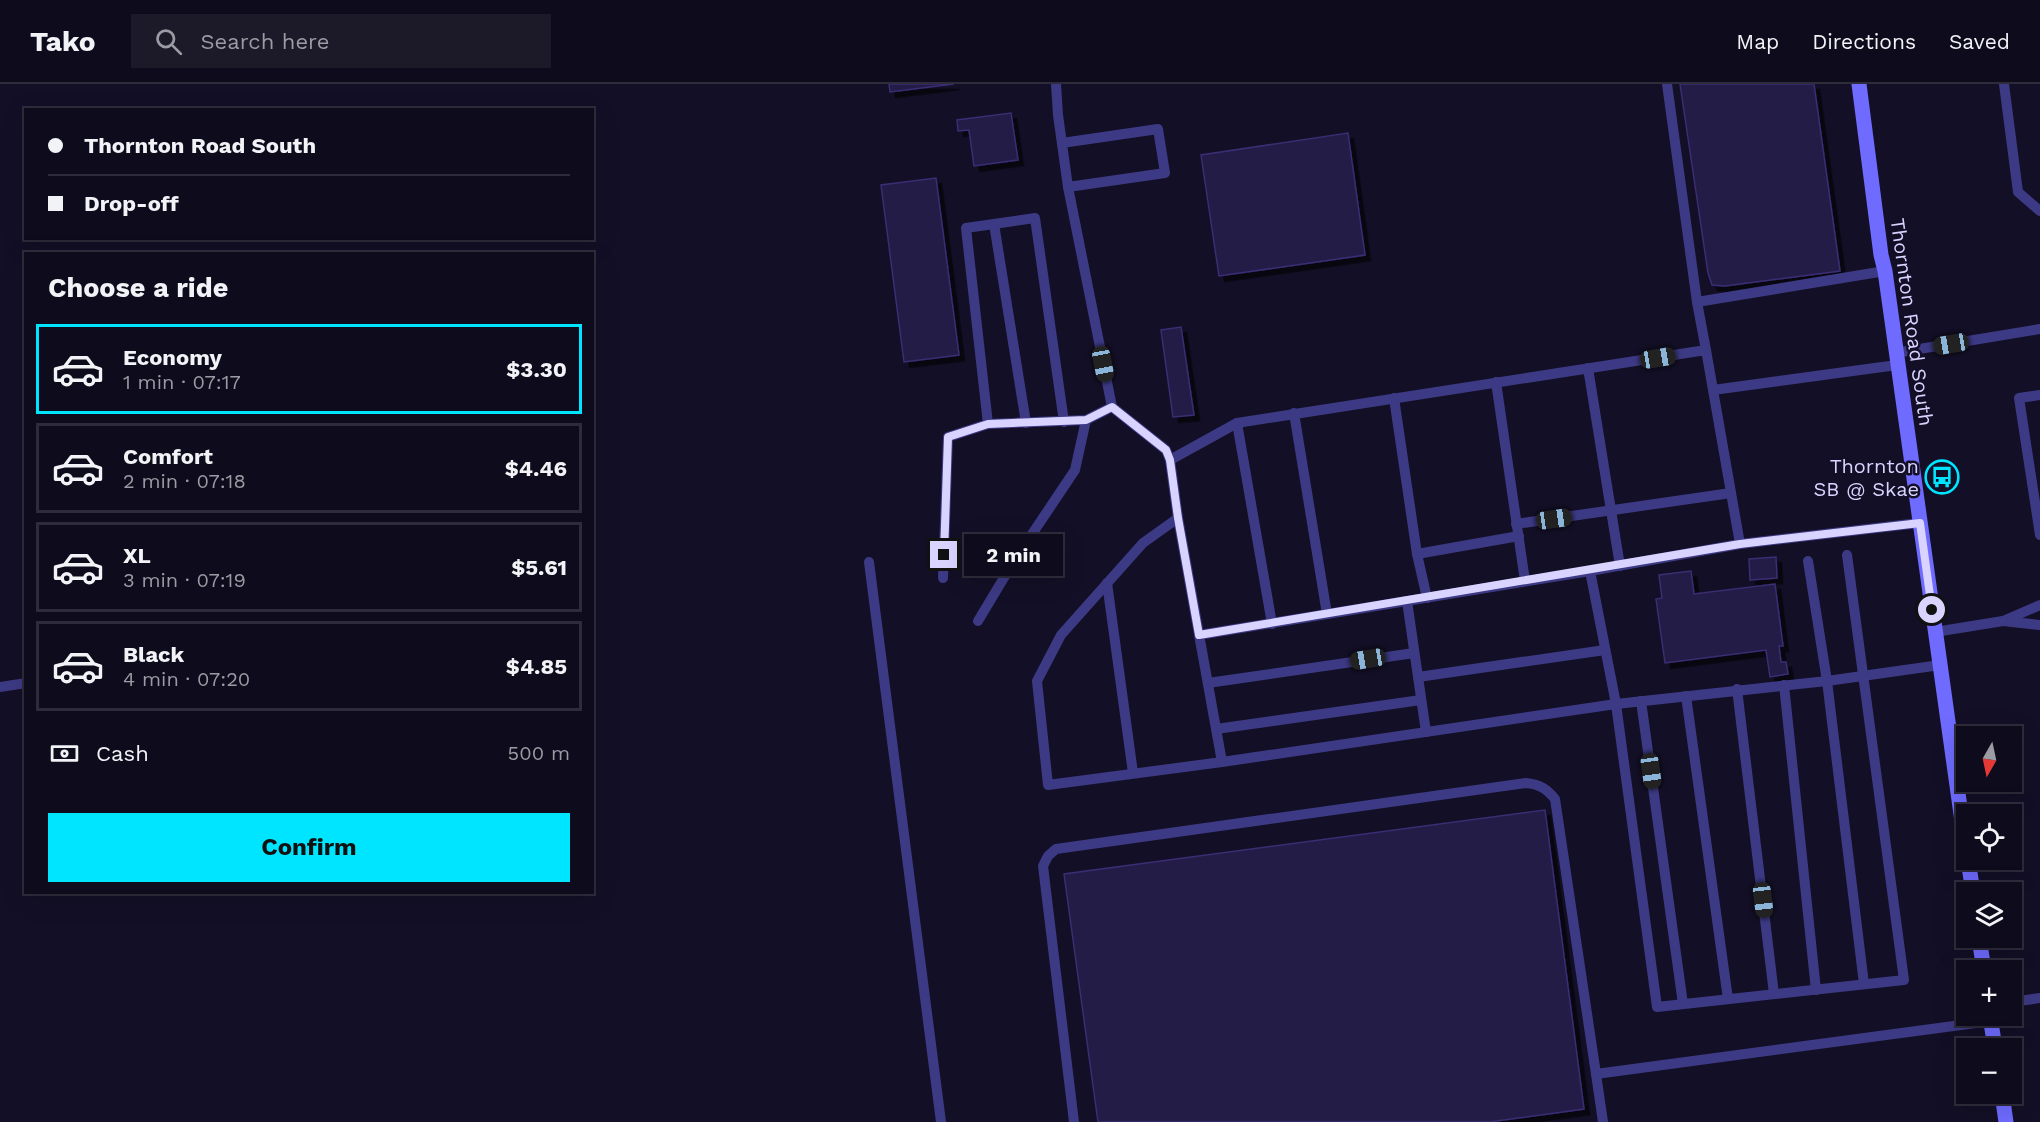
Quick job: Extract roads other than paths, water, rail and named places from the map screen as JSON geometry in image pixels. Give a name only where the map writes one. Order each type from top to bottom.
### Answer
[{"type":"street","name":"Thornton Road South","points":[[1859,84],[1881,255],[1960,804]]},
{"type":"street","points":[[2003,1104],[2006,1122]]},
{"type":"lane","points":[[1056,84],[1068,187],[1112,407],[1166,450],[1170,460],[1178,518],[1222,762]]},
{"type":"lane","points":[[1667,84],[1697,302],[1740,544]]},
{"type":"lane","points":[[2004,84],[2018,192],[2040,211]]},
{"type":"lane","points":[[1062,143],[1158,129],[1165,173],[1068,187]]},
{"type":"lane","points":[[988,424],[966,228],[1035,219],[1064,422]]},
{"type":"lane","points":[[994,224],[1026,423]]},
{"type":"lane","points":[[1697,302],[1885,271]]},
{"type":"lane","points":[[1713,390],[1896,359],[2040,329]]},
{"type":"lane","points":[[1170,460],[1237,423],[1706,350]]},
{"type":"lane","points":[[1588,368],[1620,566]]},
{"type":"lane","points":[[1496,382],[1525,581]]},
{"type":"lane","points":[[2040,395],[2019,398],[2040,535]]},
{"type":"lane","points":[[1394,398],[1427,598]]},
{"type":"lane","points":[[943,578],[948,437],[988,424],[1086,420],[1112,407]]},
{"type":"lane","points":[[1294,413],[1327,614]]},
{"type":"lane","points":[[978,621],[1014,561],[1075,470],[1086,420]]},
{"type":"lane","points":[[1237,423],[1272,624]]},
{"type":"lane","points":[[1516,524],[1731,493]]},
{"type":"lane","points":[[1178,518],[1143,543],[1061,635],[1037,681],[1048,785],[1616,704],[1827,681],[1940,665]]},
{"type":"lane","points":[[1199,635],[1740,544],[1920,523]]},
{"type":"lane","points":[[1418,554],[1519,536]]},
{"type":"lane","points":[[1590,571],[1616,704],[1657,1007],[1904,980],[1847,555]]},
{"type":"lane","points":[[1808,561],[1827,681],[1864,984]]},
{"type":"lane","points":[[869,562],[941,1122]]},
{"type":"lane","points":[[1107,583],[1133,773]]},
{"type":"lane","points":[[1407,601],[1426,732]]},
{"type":"lane","points":[[1935,632],[2003,621],[2040,605]]},
{"type":"lane","points":[[2003,621],[2040,625]]},
{"type":"lane","points":[[1418,677],[1605,650]]},
{"type":"lane","points":[[1208,683],[1414,653]]},
{"type":"lane","points":[[0,687],[24,683]]},
{"type":"lane","points":[[1784,685],[1816,990]]},
{"type":"lane","points":[[1737,689],[1774,994]]},
{"type":"lane","points":[[1686,696],[1728,999]]},
{"type":"lane","points":[[1216,729],[1421,700]]},
{"type":"lane","points":[[1641,701],[1683,1004]]},
{"type":"lane","points":[[1074,1122],[1043,866],[1048,856],[1056,849],[1526,783],[1535,784],[1548,791],[1555,799],[1603,1122]]},
{"type":"lane","points":[[2022,1001],[2040,998]]},
{"type":"lane","points":[[1596,1074],[1956,1023]]},
{"type":"place","name":"Thornton SB @ Skae","points":[[1942,477]]}]
